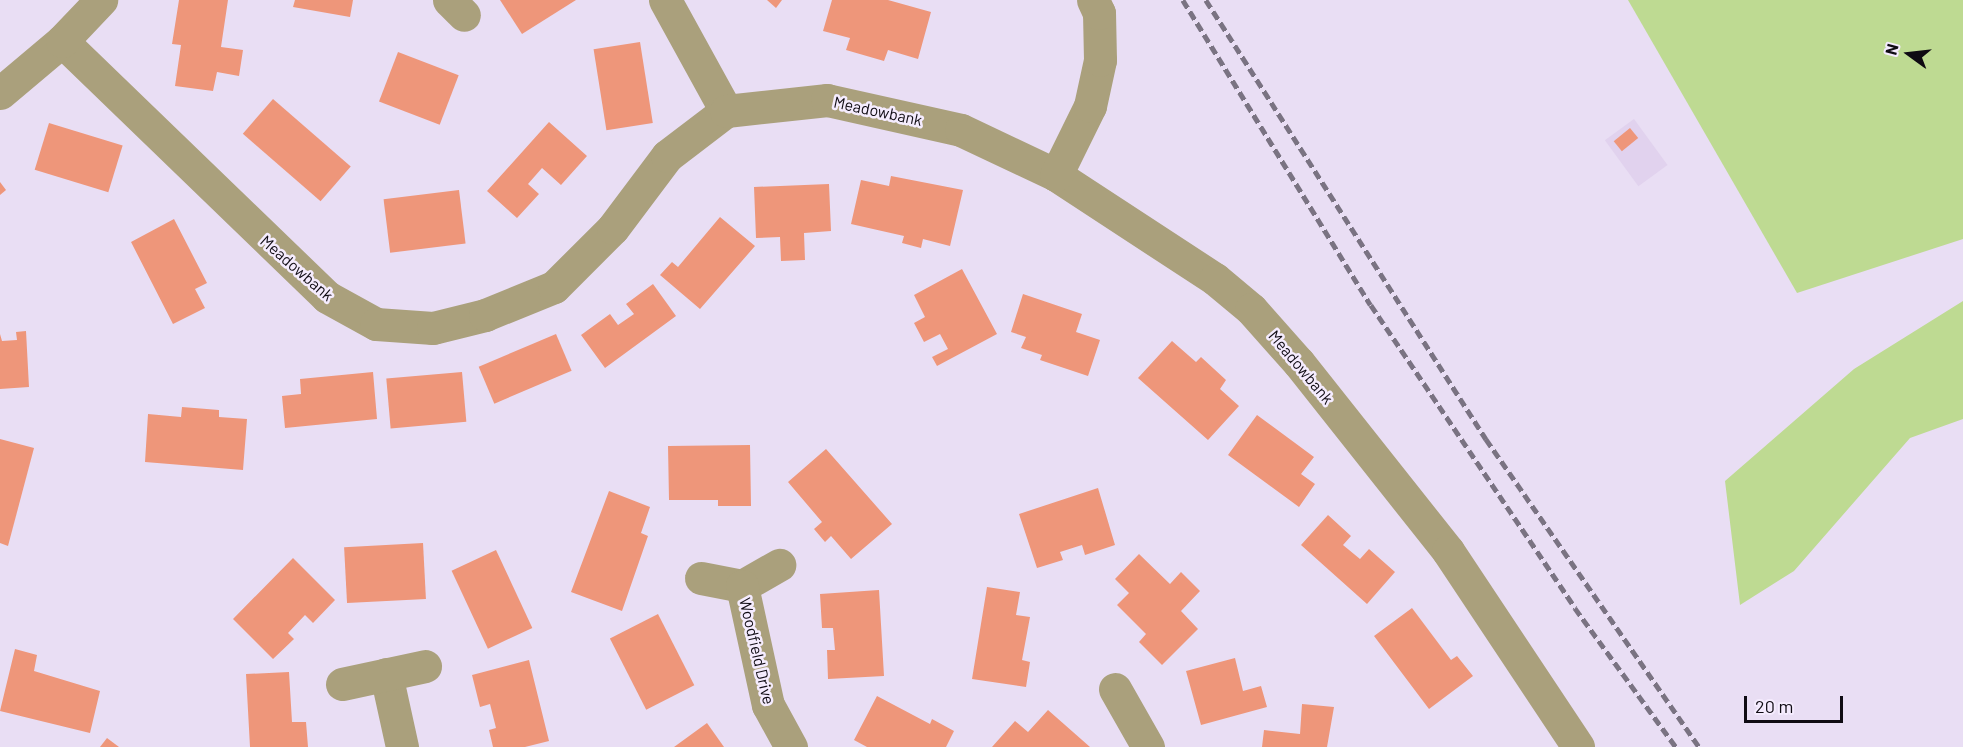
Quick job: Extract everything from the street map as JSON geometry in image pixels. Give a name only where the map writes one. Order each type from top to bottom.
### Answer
[{"type":"street","points":[[0,93],[62,41],[101,0]]},
{"type":"street","points":[[665,0],[726,111]]},
{"type":"street","points":[[1056,175],[1090,106],[1098,71],[1099,13],[1094,0]]},
{"type":"street","name":"Meadowbank","points":[[62,41],[327,297],[376,324],[433,328],[485,315],[554,287],[613,228],[667,156],[726,111],[827,100],[961,129],[1056,175],[1215,279],[1251,309],[1299,363],[1448,551],[1578,747]]},
{"type":"street","name":"Woodfield Drive","points":[[701,578],[742,586],[779,565]]},
{"type":"street","name":"Woodfield Drive","points":[[742,586],[768,705],[791,747]]},
{"type":"street","points":[[342,684],[424,666]]},
{"type":"street","points":[[386,674],[402,747]]},
{"type":"street","points":[[1115,689],[1148,747]]},
{"type":"shaded area","points":[[1634,119],[1668,165],[1638,186],[1605,140]]},
{"type":"green space","points":[[1628,0],[1963,0],[1963,239],[1797,293]]},
{"type":"green space","points":[[1963,301],[1963,419],[1910,438],[1794,571],[1740,605],[1725,481],[1854,369]]},
{"type":"building","points":[[179,0],[228,0],[221,47],[243,50],[239,76],[217,72],[213,91],[175,86],[181,45],[172,44]]},
{"type":"building","points":[[295,0],[353,0],[350,17],[293,7]]},
{"type":"building","points":[[500,0],[576,0],[522,34]]},
{"type":"building","points":[[767,0],[782,0],[776,8]]},
{"type":"building","points":[[832,0],[888,0],[931,12],[918,59],[888,50],[884,61],[846,50],[850,38],[823,31]]},
{"type":"building","points":[[640,42],[653,123],[606,130],[594,49]]},
{"type":"building","points":[[398,52],[459,75],[440,125],[379,101]]},
{"type":"building","points":[[273,99],[351,167],[321,201],[243,134]]},
{"type":"building","points":[[549,122],[587,156],[561,185],[542,168],[528,184],[539,194],[517,218],[487,191]]},
{"type":"building","points":[[49,123],[123,146],[108,192],[35,170]]},
{"type":"building","points":[[1630,128],[1638,138],[1622,151],[1614,141]]},
{"type":"building","points":[[891,176],[963,190],[950,246],[923,239],[921,248],[902,243],[904,236],[851,224],[861,180],[889,186]]},
{"type":"building","points":[[0,182],[6,190],[0,195]]},
{"type":"building","points":[[829,184],[831,231],[804,233],[805,260],[781,261],[780,237],[756,238],[754,187]]},
{"type":"building","points":[[459,190],[466,244],[390,253],[384,199]]},
{"type":"building","points":[[720,217],[755,246],[700,309],[660,275],[672,262],[678,267]]},
{"type":"building","points":[[174,219],[207,283],[195,289],[205,308],[173,324],[131,242]]},
{"type":"building","points":[[962,269],[997,334],[937,366],[932,357],[948,349],[940,334],[924,342],[914,323],[925,317],[914,295]]},
{"type":"building","points":[[653,284],[676,316],[605,368],[581,335],[610,314],[618,325],[634,314],[626,304]]},
{"type":"building","points":[[1023,294],[1082,314],[1076,332],[1100,340],[1088,376],[1040,360],[1042,355],[1021,348],[1026,337],[1011,332]]},
{"type":"building","points":[[26,331],[29,387],[0,389],[0,334],[2,341],[17,340],[16,332]]},
{"type":"building","points":[[556,334],[572,371],[494,404],[479,367]]},
{"type":"building","points":[[1172,341],[1196,362],[1201,357],[1226,380],[1220,389],[1239,406],[1208,440],[1138,378]]},
{"type":"building","points":[[373,372],[377,419],[285,428],[282,396],[301,394],[300,379]]},
{"type":"building","points":[[462,372],[466,422],[391,428],[386,379]]},
{"type":"building","points":[[182,407],[219,410],[219,417],[247,419],[243,470],[145,462],[148,414],[181,417]]},
{"type":"building","points":[[1257,415],[1314,457],[1301,474],[1315,484],[1299,507],[1228,455]]},
{"type":"building","points":[[0,439],[34,448],[8,546],[0,543]]},
{"type":"building","points":[[750,445],[751,506],[718,506],[718,500],[669,500],[668,446]]},
{"type":"building","points":[[826,449],[892,524],[851,559],[831,536],[825,542],[814,529],[822,522],[788,482]]},
{"type":"building","points":[[1098,488],[1115,545],[1085,555],[1082,545],[1060,552],[1063,560],[1037,568],[1019,514]]},
{"type":"building","points":[[609,491],[650,507],[641,533],[648,536],[622,611],[571,592]]},
{"type":"building","points":[[1328,515],[1351,536],[1343,545],[1360,559],[1369,549],[1395,572],[1367,604],[1301,545]]},
{"type":"building","points":[[423,543],[426,599],[347,603],[344,547]]},
{"type":"building","points":[[496,550],[532,628],[488,649],[452,571]]},
{"type":"building","points":[[1139,554],[1170,584],[1181,572],[1200,591],[1181,611],[1198,629],[1162,665],[1139,642],[1146,634],[1117,605],[1129,593],[1115,579]]},
{"type":"building","points":[[293,558],[335,600],[313,623],[305,615],[288,633],[294,639],[273,659],[233,619]]},
{"type":"building","points":[[987,587],[1020,592],[1016,615],[1030,617],[1022,660],[1030,662],[1026,687],[972,679]]},
{"type":"building","points":[[879,590],[884,676],[828,679],[827,650],[835,650],[833,628],[822,628],[820,594]]},
{"type":"building","points":[[1412,608],[1451,660],[1457,656],[1473,676],[1429,709],[1374,636]]},
{"type":"building","points":[[658,614],[694,685],[646,710],[610,639]]},
{"type":"building","points":[[15,649],[37,655],[34,671],[100,691],[90,733],[0,711]]},
{"type":"building","points":[[1235,658],[1243,691],[1261,686],[1267,707],[1201,725],[1186,671]]},
{"type":"building","points":[[529,660],[549,741],[525,747],[493,747],[489,730],[496,728],[490,704],[480,707],[472,675]]},
{"type":"building","points":[[289,672],[292,722],[306,722],[308,747],[250,747],[246,674]]},
{"type":"building","points":[[877,696],[930,724],[932,719],[954,731],[946,747],[867,747],[854,740]]},
{"type":"building","points":[[1302,704],[1334,707],[1327,747],[1262,747],[1264,730],[1300,734]]},
{"type":"building","points":[[1048,710],[1090,747],[992,747],[1015,721],[1028,732]]},
{"type":"building","points":[[707,723],[724,747],[674,747]]},
{"type":"building","points":[[107,738],[119,747],[100,747]]},
{"type":"railway","points":[[1183,0],[1371,305],[1575,608],[1676,747]]},
{"type":"railway","points":[[1206,0],[1486,439],[1699,747]]}]
